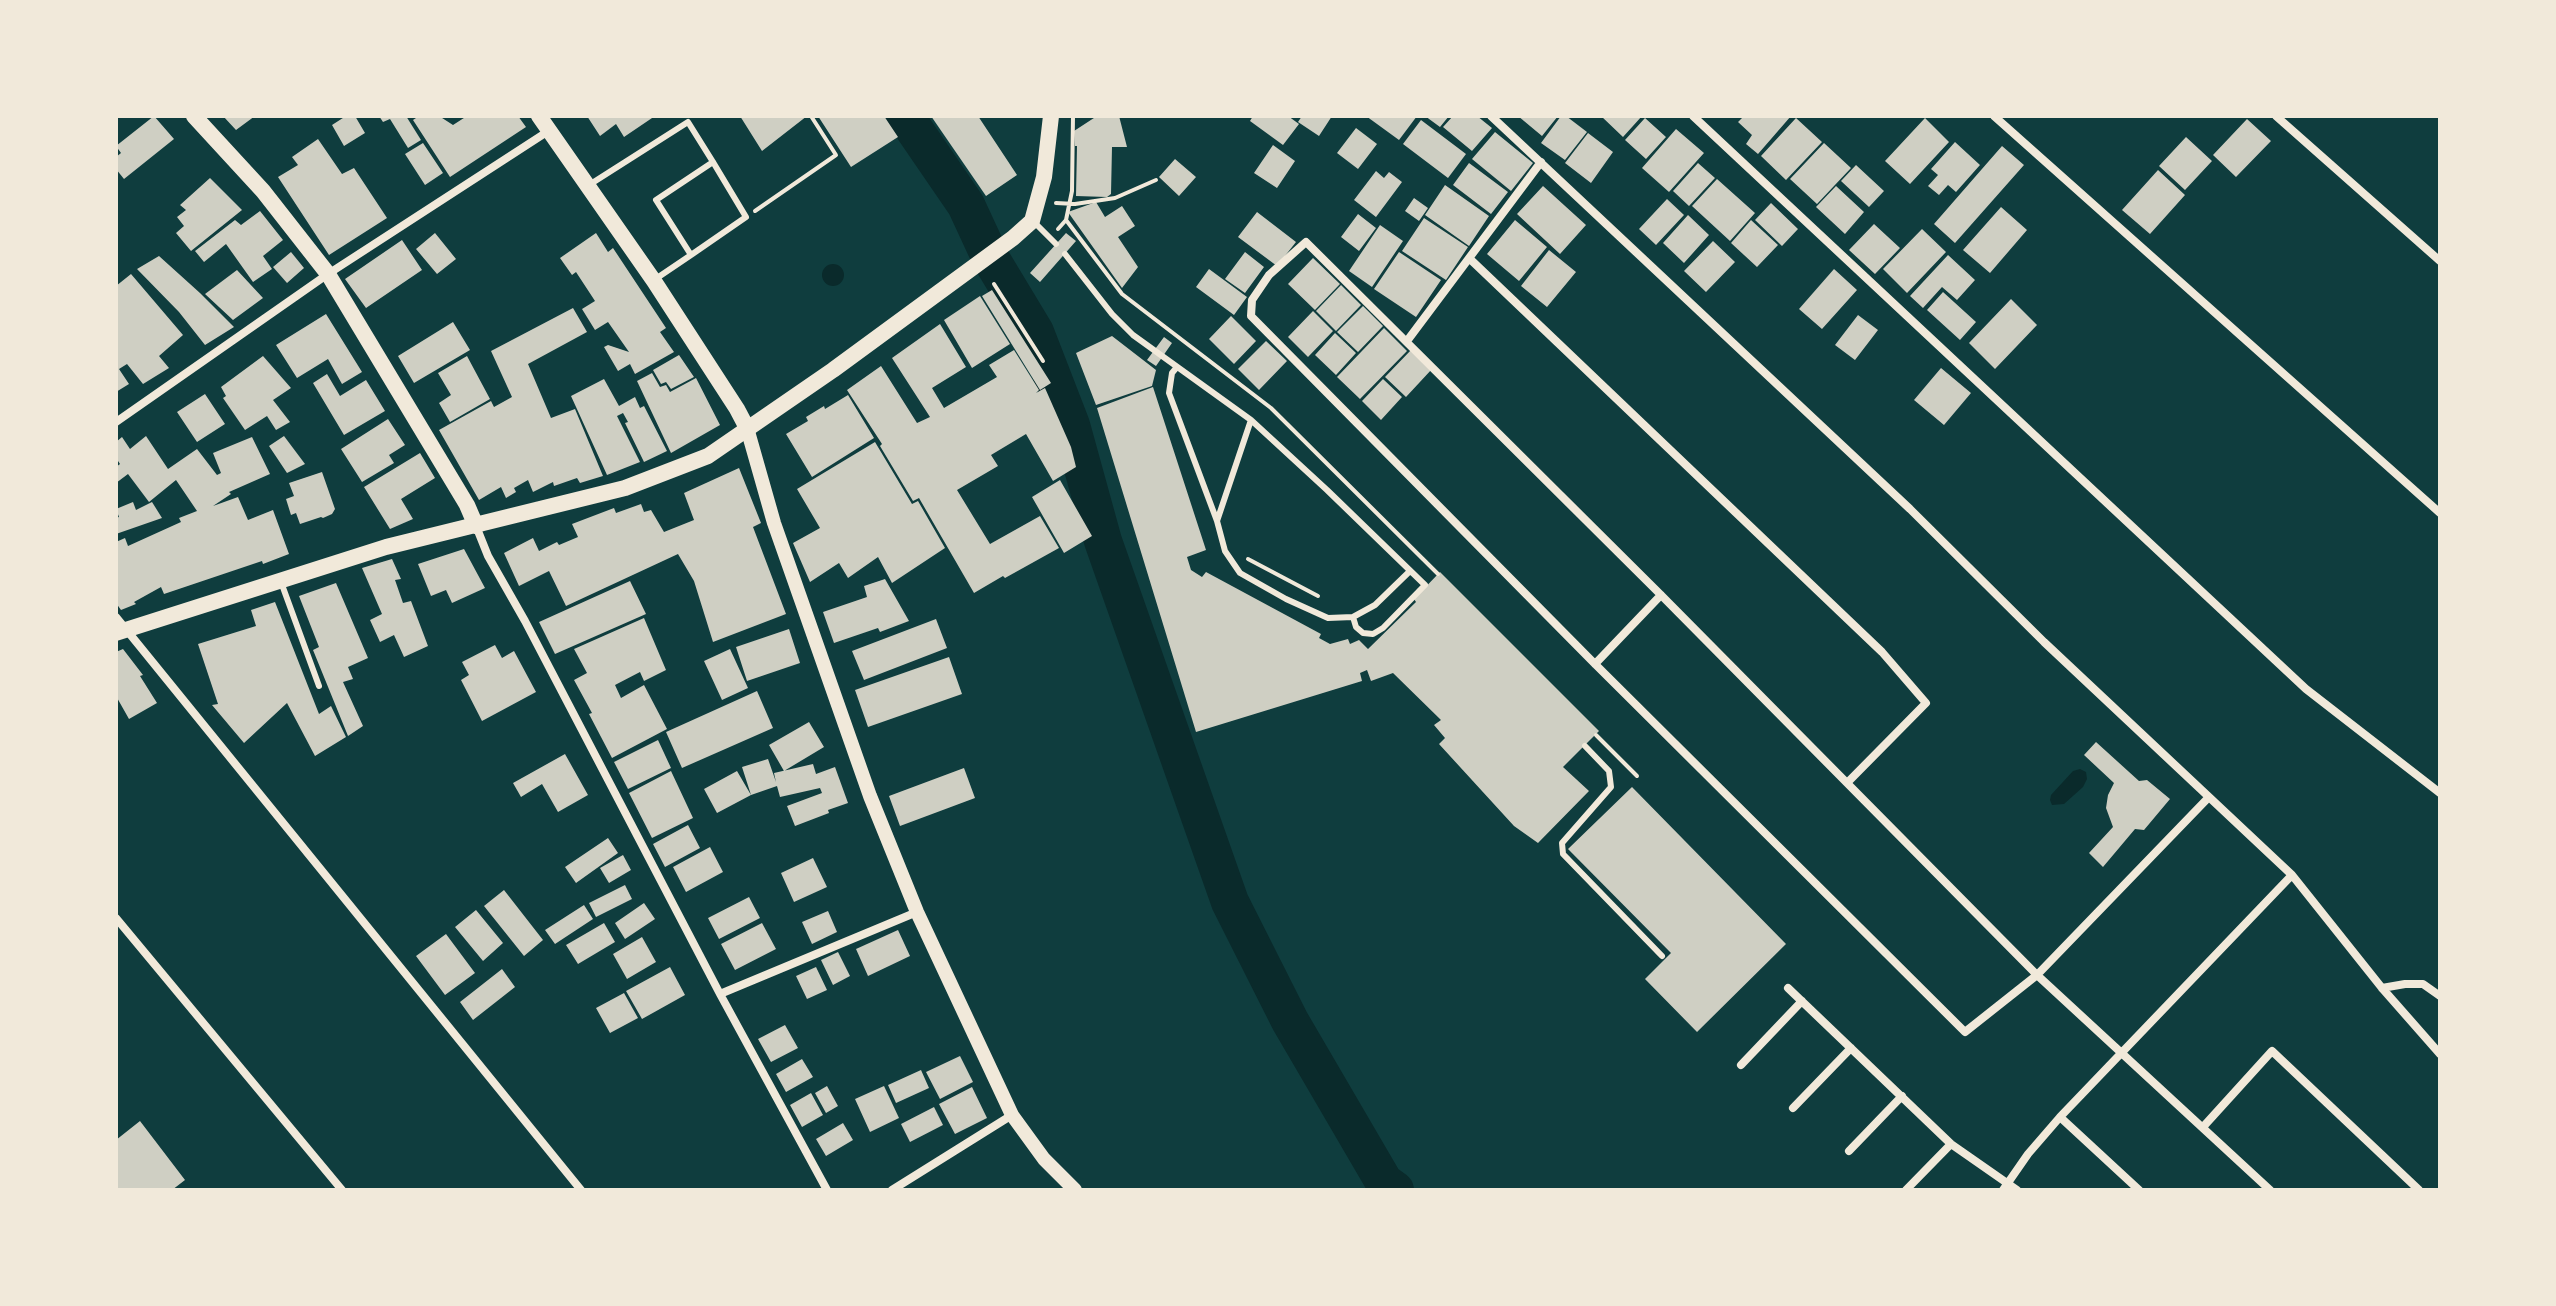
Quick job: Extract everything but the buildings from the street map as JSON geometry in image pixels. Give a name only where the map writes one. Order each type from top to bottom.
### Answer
[{"type":"main road","points":[[194,116],[263,191],[328,274],[467,505],[476,526]]},
{"type":"main road","points":[[539,116],[654,281],[747,428]]},
{"type":"main road","points":[[120,626],[281,582],[386,547],[625,488],[708,456],[833,370],[1032,221],[1044,177],[1051,116]]},
{"type":"street","points":[[1491,116],[1910,509],[2044,642],[2292,875],[2382,988],[2440,1054]]},
{"type":"street","points":[[1693,116],[2306,689],[2440,793]]},
{"type":"street","points":[[1994,116],[2440,513]]},
{"type":"street","points":[[2276,116],[2440,261]]},
{"type":"street","points":[[116,422],[328,274],[550,130]]},
{"type":"street","points":[[1407,341],[1541,162]]},
{"type":"street","points":[[2209,797],[2037,975],[1965,1032],[1251,316],[1252,300],[1269,275],[1306,242],[2037,975],[2270,1190]]},
{"type":"street","points":[[1470,259],[1882,652],[1926,703],[1847,783]]},
{"type":"street","points":[[747,428],[774,523],[865,782],[917,912],[1012,1115],[1044,1159],[1075,1190]]},
{"type":"street","points":[[476,526],[488,556],[827,1190]]},
{"type":"street","points":[[1595,664],[1661,595]]},
{"type":"street","points":[[120,626],[581,1190]]},
{"type":"street","points":[[2005,1186],[2060,1117],[2120,1051],[2292,875]]},
{"type":"street","points":[[720,994],[917,912]]},
{"type":"street","points":[[116,918],[342,1190]]},
{"type":"street","points":[[2382,988],[2423,984],[2440,996]]},
{"type":"street","points":[[1788,988],[1951,1144],[2005,1186],[2017,1190]]},
{"type":"street","points":[[1741,1065],[1802,1001]]},
{"type":"street","points":[[1793,1108],[1851,1048]]},
{"type":"street","points":[[2203,1127],[2272,1051],[2419,1190]]},
{"type":"street","points":[[1849,1151],[1902,1096]]},
{"type":"street","points":[[892,1190],[1012,1115]]},
{"type":"street","points":[[2060,1117],[2139,1190]]},
{"type":"street","points":[[1906,1190],[1951,1144]]},
{"type":"lane","points":[[589,185],[688,122],[746,217],[654,281]]},
{"type":"lane","points":[[691,255],[656,200],[713,162]]},
{"type":"lane","points":[[1032,221],[1056,244]]},
{"type":"lane","points":[[1065,254],[1112,314],[1133,335],[1251,420],[1425,585],[1383,628],[1373,634],[1363,633],[1356,627],[1353,617]]},
{"type":"lane","points":[[1177,367],[1172,373],[1169,393],[1217,521],[1225,551],[1240,573],[1328,618],[1353,617],[1375,605],[1410,571]]},
{"type":"lane","points":[[1217,521],[1251,420]]},
{"type":"lane","points":[[281,582],[319,686]]},
{"type":"lane","points":[[1585,746],[1609,771],[1611,787],[1562,843],[1563,854],[1662,956]]},
{"type":"path","points":[[746,217],[836,155],[811,116]]},
{"type":"path","points":[[1049,238],[1066,220],[1070,204],[1073,116]]},
{"type":"path","points":[[1038,203],[1070,204],[1115,198],[1156,180]]},
{"type":"path","points":[[1066,220],[1122,294],[1271,408],[1438,574]]},
{"type":"path","points":[[994,284],[1043,361]]},
{"type":"path","points":[[1167,360],[1181,340]]},
{"type":"path","points":[[1262,430],[1271,408]]},
{"type":"path","points":[[1242,551],[1247,559],[1331,603]]},
{"type":"path","points":[[1418,579],[1430,566]]},
{"type":"path","points":[[1596,735],[1637,776]]},
{"type":"water","points":[[833,264],[841,267],[844,275],[841,283],[833,286],[825,283],[822,275],[825,267]]},
{"type":"water","points":[[2080,769],[2086,772],[2083,787],[2064,804],[2052,805],[2051,795],[2073,771]]},
{"type":"waterway","points":[[905,116],[966,205],[991,259],[1035,332],[1071,425],[1103,541],[1230,902],[1290,1021],[1384,1182],[1395,1190]]}]
